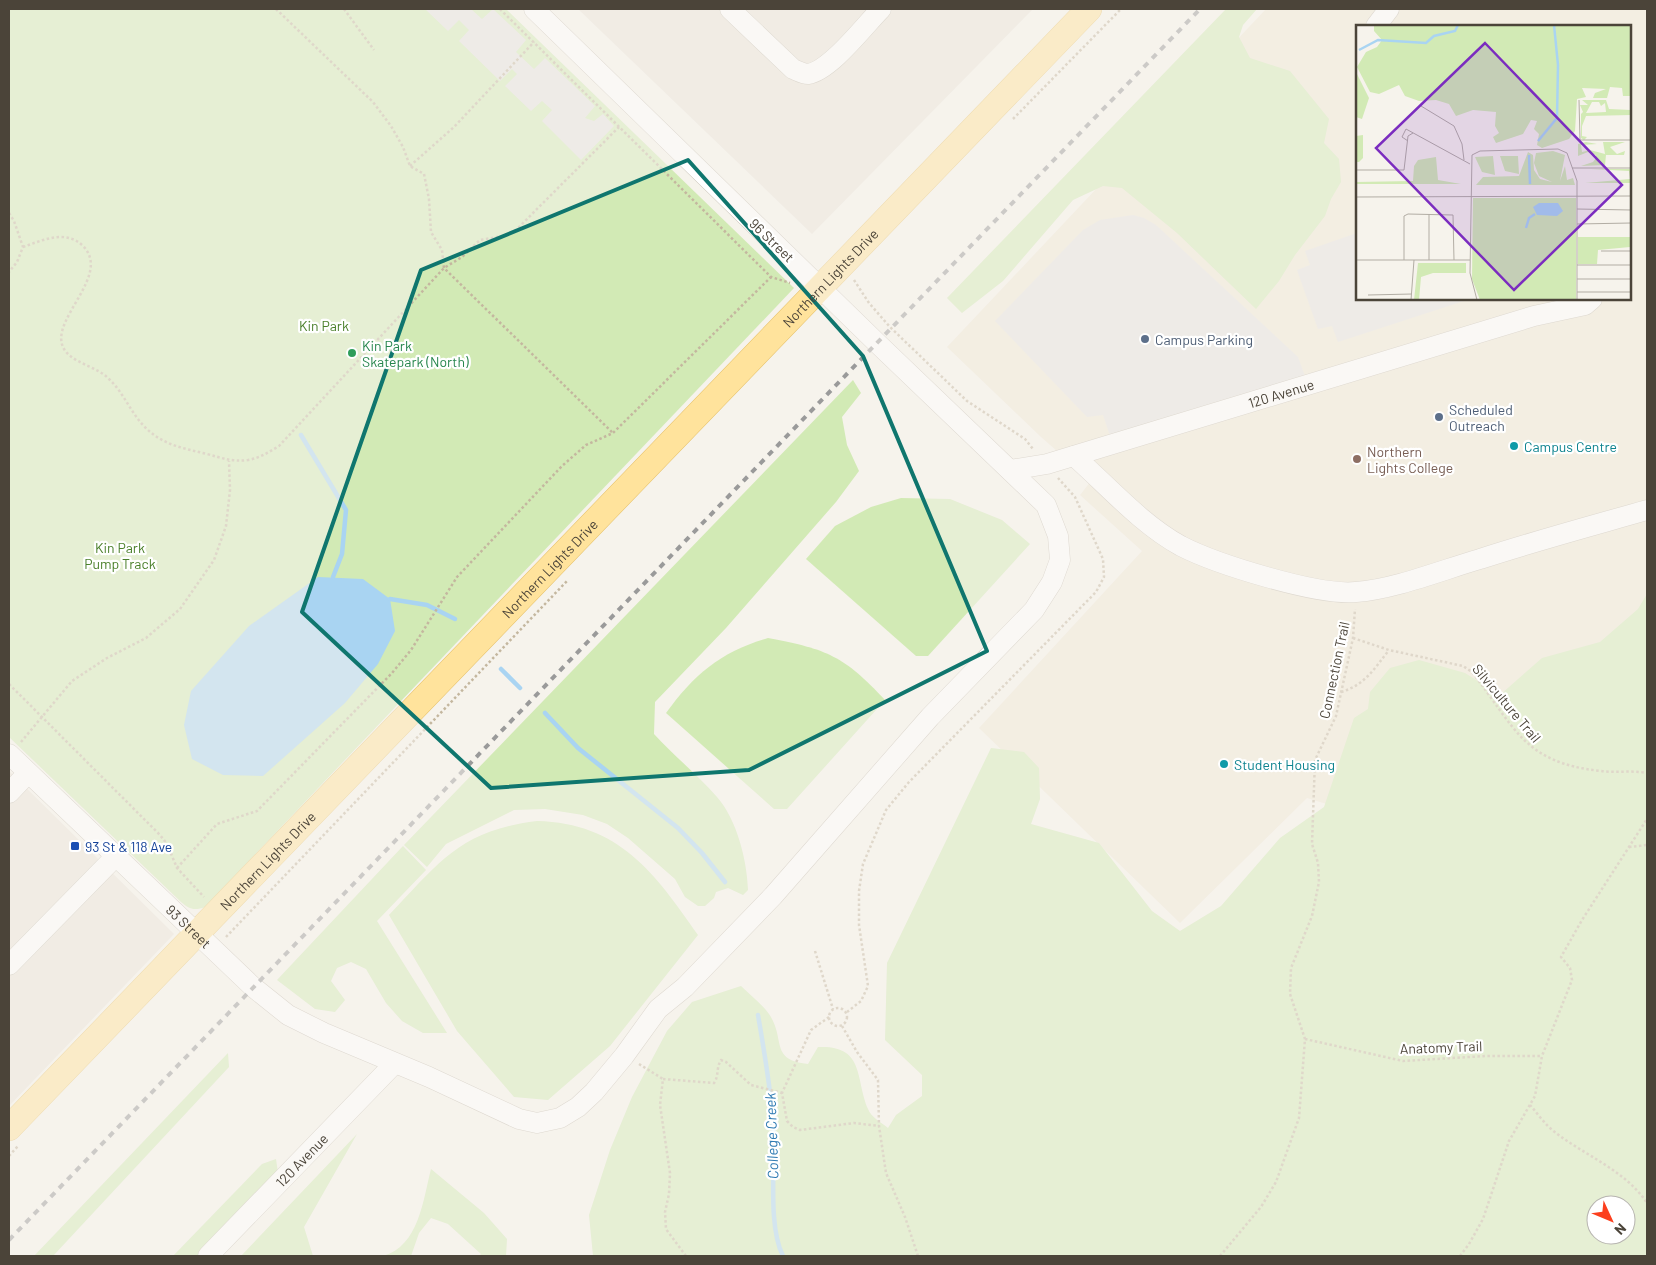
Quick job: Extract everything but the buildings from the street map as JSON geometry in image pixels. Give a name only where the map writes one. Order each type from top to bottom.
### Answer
[{"type":"main road","name":"Northern Lights Drive","points":[[9,1128],[198,934],[809,286],[1090,9]]},
{"type":"street","name":"96 Street","points":[[534,9],[809,286],[876,342],[1046,505],[1058,536],[1060,560],[1052,582],[1034,610],[930,717],[773,896],[685,987],[658,1009],[624,1056]]},
{"type":"street","points":[[730,9],[793,69],[806,74],[819,70],[830,61],[881,9]]},
{"type":"street","points":[[1377,25],[1389,9]]},
{"type":"street","name":"120 Avenue","points":[[1010,470],[1047,464],[1074,456],[1537,308],[1586,305],[1591,300]]},
{"type":"street","points":[[1074,456],[1158,531],[1182,546],[1215,560],[1304,586],[1338,593],[1357,592],[1432,574],[1647,510]]},
{"type":"street","name":"93 Street","points":[[9,755],[253,987],[288,1015],[519,1119],[537,1123],[560,1118],[578,1107],[594,1092],[624,1056]]},
{"type":"street","points":[[9,793],[28,773]]},
{"type":"street","points":[[9,965],[116,857]]},
{"type":"street","name":"120 Avenue","points":[[208,1256],[394,1064]]},
{"type":"path","points":[[276,9],[373,102],[395,133],[410,166],[424,174],[429,199],[431,232],[442,250],[444,268],[613,433]]},
{"type":"path","points":[[344,9],[374,50]]},
{"type":"path","points":[[500,9],[771,276],[809,286]]},
{"type":"path","points":[[410,166],[454,127],[534,42]]},
{"type":"path","points":[[23,247],[60,236],[76,239],[87,250],[91,264],[85,286],[61,335],[62,345],[67,353],[110,379],[144,426],[161,441],[182,449],[229,461],[261,457],[279,446],[444,268],[462,257],[480,240],[503,236],[516,230],[619,127]]},
{"type":"path","points":[[9,214],[14,221],[23,247],[17,262],[9,272]]},
{"type":"path","points":[[9,684],[42,720],[164,840],[177,868],[217,824],[258,811],[392,674],[411,650],[417,637],[457,576],[562,466],[586,446],[613,433],[771,276]]},
{"type":"path","points":[[842,1026],[846,1021],[847,1012],[861,1001],[868,986],[859,925],[859,891],[863,864],[886,810],[908,782],[1096,592],[1104,577],[1103,559],[1075,497],[1025,440],[967,401],[890,327],[869,303],[854,280]]},
{"type":"path","points":[[9,755],[42,720],[72,681],[107,658],[146,638],[180,608],[214,560],[226,526],[230,490],[229,461]]},
{"type":"path","name":"Connection Trail","points":[[1305,1039],[1290,994],[1291,968],[1312,916],[1319,882],[1318,863],[1312,844],[1315,760],[1321,744],[1332,728],[1341,692],[1353,638],[1357,592]]},
{"type":"path","name":"Silviculture Trail","points":[[1353,638],[1390,650],[1463,666],[1472,672],[1529,746],[1547,758],[1572,766],[1600,771],[1647,773]]},
{"type":"path","points":[[1341,692],[1356,688],[1390,650]]},
{"type":"path","points":[[1460,1256],[1483,1219],[1509,1141],[1535,1096],[1542,1056],[1572,980],[1570,968],[1562,957],[1582,920],[1647,819]]},
{"type":"path","points":[[1629,847],[1647,845]]},
{"type":"path","points":[[816,951],[833,1009],[829,1017],[811,1030],[782,1093],[787,1121],[793,1127],[800,1130],[854,1123],[879,1126]]},
{"type":"path","points":[[833,1009],[839,1007],[847,1012]]},
{"type":"path","points":[[829,1017],[833,1025],[842,1026]]},
{"type":"path","points":[[842,1026],[857,1052],[878,1080],[879,1126],[886,1173],[905,1217],[918,1256]]},
{"type":"path","points":[[1220,1256],[1261,1207],[1276,1182],[1299,1118],[1305,1039]]},
{"type":"path","name":"Anatomy Trail","points":[[1305,1039],[1403,1061],[1486,1056],[1542,1056]]},
{"type":"path","points":[[624,1056],[663,1079],[714,1083],[718,1078],[718,1065],[721,1060],[726,1062],[751,1086],[782,1093]]},
{"type":"path","points":[[663,1079],[660,1105],[670,1173],[669,1194],[665,1212],[666,1230],[686,1256]]},
{"type":"path","points":[[1530,1105],[1555,1132],[1622,1177],[1641,1194],[1647,1203]]},
{"type":"highlighted area","points":[[688,160],[863,356],[987,651],[749,770],[491,788],[302,612],[421,270]]},
{"type":"shaded area","points":[[425,9],[471,9],[482,19],[493,9],[526,40],[516,52],[534,69],[545,58],[595,106],[585,118],[594,121],[603,114],[614,126],[581,160],[542,121],[552,110],[542,101],[531,111],[505,86],[517,74],[512,69],[500,81],[459,41],[469,30],[459,20],[448,31]]},
{"type":"shaded area","points":[[578,9],[1033,9],[812,234]]},
{"type":"shaded area","name":"Northern Lights College","points":[[1266,9],[1647,9],[1647,625],[1434,837],[1307,798],[1180,923],[979,728],[1142,551],[1080,495],[1091,481],[1041,437],[947,347]]},
{"type":"shaded area","name":"Campus Parking","points":[[1133,215],[1144,218],[1156,225],[1298,357],[1306,379],[1110,436],[1103,415],[1087,417],[995,321],[1083,230],[1100,220]]},
{"type":"shaded area","points":[[1356,233],[1356,300],[1467,300],[1338,342],[1332,326],[1318,329],[1297,270],[1310,265],[1305,251]]},
{"type":"shaded area","points":[[9,771],[174,934],[9,1106]]},
{"type":"green space","name":"Kin Park","points":[[9,9],[506,9],[794,288],[205,907],[198,909],[192,909],[181,902],[9,737]]},
{"type":"green space","points":[[1226,9],[1257,9],[1243,25],[1239,37],[1250,58],[1290,71],[1329,119],[1324,143],[1339,159],[1341,182],[1331,199],[1325,216],[1295,255],[1279,281],[1256,309],[1177,233],[1122,188],[1103,186],[1073,200],[1003,281],[962,313],[947,298]]},
{"type":"green space","points":[[853,380],[861,393],[842,417],[847,445],[859,471],[836,502],[726,628],[655,702],[654,734],[717,797],[730,817],[743,853],[748,890],[743,895],[728,888],[716,892],[714,898],[705,906],[698,906],[685,897],[675,879],[628,838],[607,824],[583,815],[545,809],[514,810],[446,844],[427,867],[404,845]]},
{"type":"green space","points":[[901,498],[950,499],[1002,520],[1030,544],[928,656],[916,656],[806,559],[835,526],[871,507]]},
{"type":"green space","points":[[1647,594],[1647,1256],[593,1256],[589,1215],[610,1150],[632,1097],[667,1031],[692,1002],[741,986],[769,1014],[777,1032],[780,1047],[788,1058],[796,1062],[808,1064],[818,1047],[844,1051],[856,1066],[869,1112],[888,1128],[896,1115],[922,1096],[922,1075],[885,1040],[887,963],[991,748],[1024,752],[1039,768],[1040,799],[1031,824],[1099,843],[1152,911],[1180,931],[1221,906],[1280,838],[1324,807],[1354,718],[1368,709],[1370,692],[1390,668],[1419,660],[1465,673],[1500,695],[1542,658],[1600,642],[1638,609]]},
{"type":"green space","points":[[768,638],[805,646],[833,657],[858,673],[885,700],[787,809],[774,809],[666,713],[687,687],[710,666],[737,650]]},
{"type":"green space","points":[[537,821],[566,824],[591,831],[613,842],[650,872],[698,935],[610,1046],[548,1100],[514,1097],[457,1031],[389,915],[438,865],[469,841],[488,832]]},
{"type":"green space","points":[[403,846],[426,870],[377,921],[447,1033],[423,1033],[402,1021],[386,1003],[366,969],[351,962],[337,968],[331,981],[345,1000],[335,1012],[315,1009],[277,980]]},
{"type":"green space","points":[[228,1053],[229,1067],[53,1256],[34,1256]]},
{"type":"green space","points":[[357,1134],[304,1227],[313,1256],[241,1256]]},
{"type":"green space","points":[[276,1159],[278,1173],[198,1256],[173,1256],[262,1164]]},
{"type":"green space","points":[[431,1169],[484,1213],[507,1239],[506,1256],[479,1256],[481,1254],[448,1224],[431,1218],[419,1233],[411,1256],[383,1256],[395,1251],[405,1243],[412,1232],[422,1208]]},
{"type":"water","points":[[318,577],[363,579],[390,599],[395,631],[378,664],[345,703],[263,776],[223,775],[192,759],[184,725],[191,691],[249,626]]},
{"type":"waterway","points":[[301,435],[346,510],[342,554],[333,577]]},
{"type":"waterway","points":[[390,599],[427,605],[455,619]]},
{"type":"waterway","points":[[501,669],[520,688]]},
{"type":"waterway","points":[[545,713],[578,748],[678,828],[702,853],[725,882]]},
{"type":"waterway","name":"College Creek","points":[[758,1015],[772,1110],[775,1228],[783,1256]]},
{"type":"railway","points":[[9,1240],[1200,9]]},
{"type":"place","name":"Campus Parking","points":[[1145,339]]},
{"type":"place","name":"Kin Park Skatepark (North)","points":[[352,353]]},
{"type":"place","name":"Scheduled Outreach","points":[[1439,417]]},
{"type":"place","name":"Campus Centre","points":[[1514,446]]},
{"type":"place","name":"Northern Lights College","points":[[1357,459]]},
{"type":"place","name":"Student Housing","points":[[1224,764]]},
{"type":"place","name":"93 St & 118 Ave","points":[[75,846]]},
{"type":"park label","name":"Kin Park Pump Track","points":[[120,556]]}]
